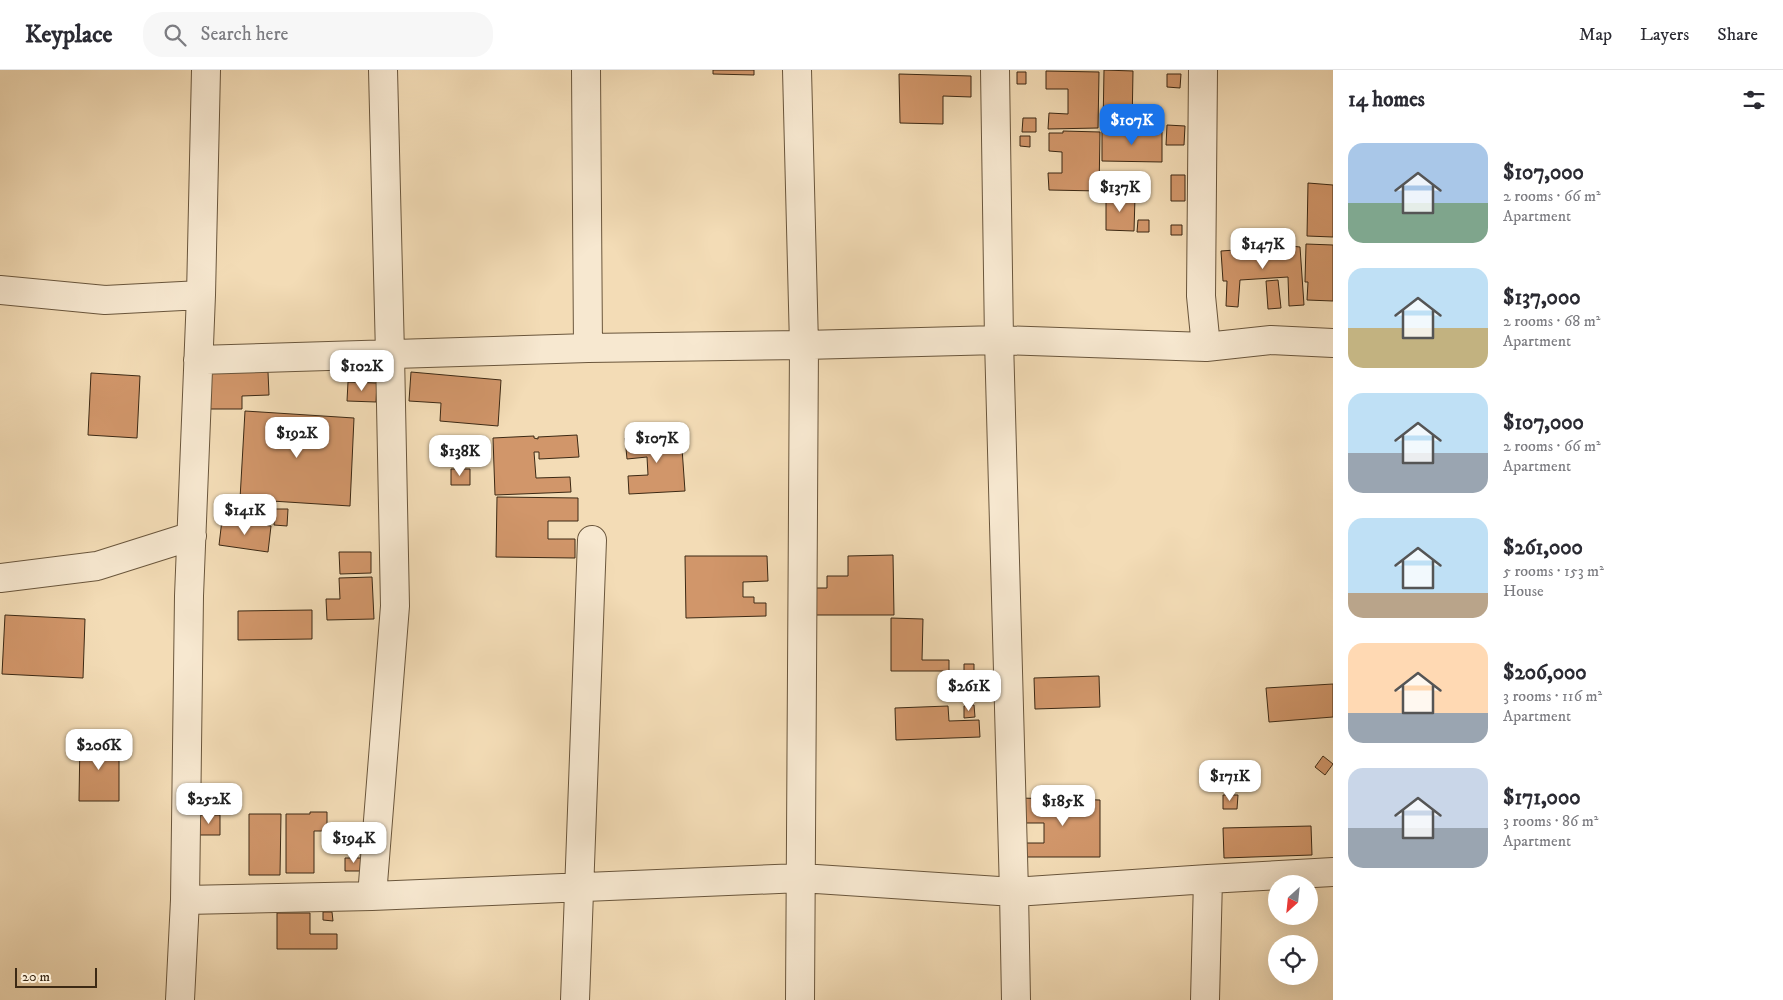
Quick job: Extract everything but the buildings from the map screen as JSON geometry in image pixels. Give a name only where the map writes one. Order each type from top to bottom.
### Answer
[{"type":"street","points":[[180,1000],[185,900],[189,596],[201,295],[206,70]]},
{"type":"street","points":[[372,896],[395,606],[383,70]]},
{"type":"street","points":[[586,70],[588,348]]},
{"type":"street","points":[[797,70],[804,345],[800,1000]]},
{"type":"street","points":[[995,70],[998,340],[1016,1000]]},
{"type":"street","points":[[1203,70],[1201,296],[1206,347]]},
{"type":"street","points":[[0,290],[105,300],[201,295]]},
{"type":"street","points":[[198,360],[588,348],[998,340],[1206,347],[1271,340],[1333,343]]},
{"type":"street","points":[[0,578],[97,566],[192,536]]},
{"type":"street","points":[[575,1000],[592,540]]},
{"type":"street","points":[[185,900],[372,896],[801,878],[1014,892],[1333,872]]},
{"type":"street","points":[[1205,1000],[1208,879]]}]
